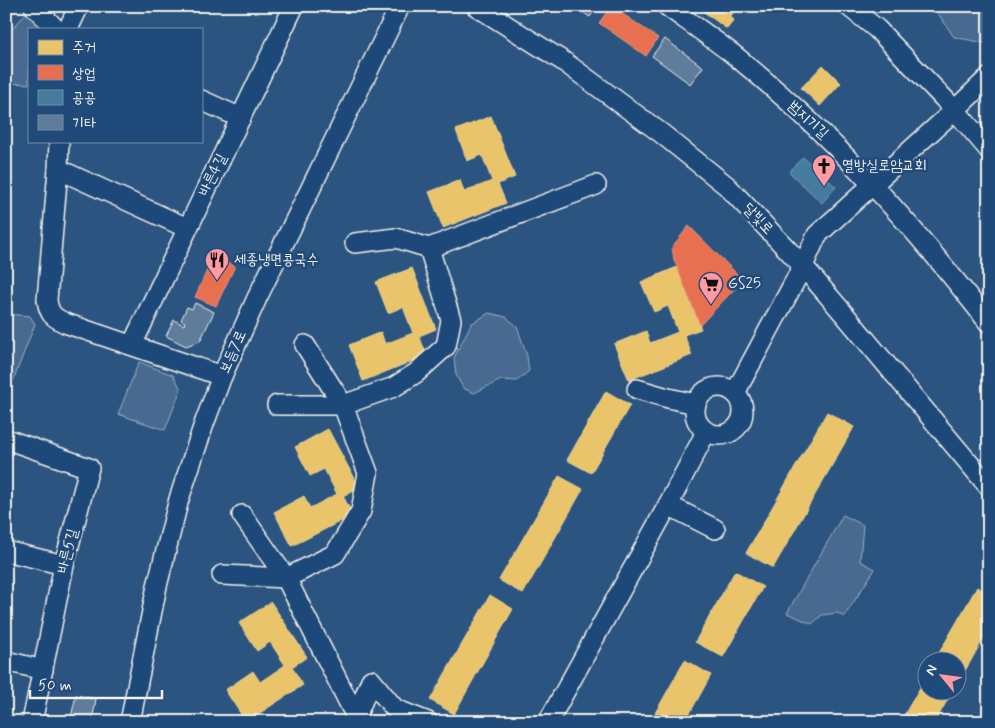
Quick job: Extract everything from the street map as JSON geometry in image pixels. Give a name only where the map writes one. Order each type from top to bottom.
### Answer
[{"type":"street","points":[[34,6],[55,28]]},
{"type":"street","points":[[68,28],[79,6]]},
{"type":"street","name":"바른4길","points":[[132,345],[294,6]]},
{"type":"street","name":"보듬7로","points":[[130,722],[157,586],[179,499],[222,376],[257,298],[400,6]]},
{"type":"street","name":"달빛로","points":[[476,6],[563,61],[661,133],[727,186],[803,266],[989,487]]},
{"type":"street","name":"범지기길","points":[[666,6],[734,55],[826,136],[873,184],[949,272],[989,323]]},
{"type":"street","points":[[848,6],[876,29],[955,110],[989,150]]},
{"type":"street","points":[[735,393],[803,266],[817,235],[989,77]]},
{"type":"street","points":[[202,100],[241,118]]},
{"type":"street","points":[[59,142],[46,300],[48,310],[54,318],[65,323],[222,376]]},
{"type":"street","points":[[58,169],[187,228]]},
{"type":"street","points":[[355,243],[396,238],[429,248],[596,184]]},
{"type":"street","points":[[278,405],[343,405],[394,387],[416,373],[446,346],[451,320],[429,248]]},
{"type":"street","points":[[222,575],[286,578],[334,554],[361,511],[368,473],[343,405],[305,345]]},
{"type":"street","points":[[712,388],[728,388],[735,393],[743,406],[741,422],[736,429],[722,436],[706,432],[696,420],[694,412],[696,404],[699,397],[705,391],[712,388]]},
{"type":"street","points":[[637,389],[696,404]]},
{"type":"street","points":[[548,722],[668,505],[706,432]]},
{"type":"street","name":"바른5길","points":[[6,440],[89,468],[64,565],[32,722]]},
{"type":"street","points":[[668,505],[715,529]]},
{"type":"street","points":[[242,515],[286,578],[355,719]]},
{"type":"street","points":[[6,551],[64,565]]},
{"type":"street","points":[[6,661],[43,670]]},
{"type":"street","points":[[355,719],[371,680],[395,709],[428,722]]},
{"type":"shaded area","points":[[933,6],[989,6],[989,44],[954,37]]},
{"type":"shaded area","points":[[27,12],[42,28],[28,28],[28,84],[6,83],[6,36]]},
{"type":"shaded area","points":[[489,313],[506,317],[517,326],[527,356],[529,371],[517,381],[501,380],[474,393],[463,388],[456,375],[454,358],[471,324]]},
{"type":"shaded area","points":[[6,314],[30,316],[35,324],[6,399]]},
{"type":"shaded area","points":[[139,362],[173,375],[181,389],[165,430],[118,414]]},
{"type":"shaded area","points":[[843,515],[863,525],[860,561],[875,569],[844,617],[838,613],[822,615],[812,624],[787,613]]},
{"type":"building: 주거","points":[[702,6],[738,6],[730,17],[734,20],[727,29],[700,9]]},
{"type":"building: 주거","points":[[823,65],[841,83],[820,106],[801,88]]},
{"type":"building: 주거","points":[[491,116],[515,177],[498,184],[506,203],[443,228],[429,192],[460,180],[464,192],[492,181],[482,155],[467,161],[456,130]]},
{"type":"building: 주거","points":[[677,267],[701,329],[684,335],[692,355],[629,380],[614,344],[646,331],[650,343],[678,332],[668,306],[654,312],[641,282]]},
{"type":"building: 주거","points":[[412,268],[436,329],[419,336],[427,355],[363,381],[349,345],[381,332],[385,344],[413,333],[403,307],[388,313],[376,282]]},
{"type":"building: 주거","points":[[606,391],[630,405],[591,473],[567,460]]},
{"type":"building: 주거","points":[[827,412],[854,427],[773,568],[746,553]]},
{"type":"building: 주거","points":[[328,429],[359,487],[343,496],[353,515],[292,546],[274,512],[304,496],[310,508],[337,494],[324,469],[310,476],[295,447]]},
{"type":"building: 주거","points":[[559,476],[583,489],[523,594],[499,580]]},
{"type":"building: 주거","points":[[735,571],[763,587],[723,657],[695,642]]},
{"type":"building: 주거","points":[[977,587],[989,594],[989,629],[968,666],[968,650],[941,650]]},
{"type":"building: 주거","points":[[490,595],[513,609],[454,714],[430,700]]},
{"type":"building: 주거","points":[[271,602],[307,657],[292,667],[303,685],[246,722],[225,690],[253,671],[260,682],[285,665],[270,642],[257,651],[239,623]]},
{"type":"building: 주거","points":[[685,660],[711,675],[685,722],[650,722]]},
{"type":"building: 주거","points":[[918,691],[918,700],[947,700],[935,722],[900,722]]},
{"type":"building: 상업","points":[[611,6],[658,38],[646,56],[599,23]]},
{"type":"building: 상업","points":[[689,226],[743,280],[700,325],[674,260],[672,247]]},
{"type":"building: 상업","points":[[213,257],[235,266],[216,306],[195,297]]},
{"type":"building: 공공","points":[[803,157],[836,187],[822,203],[789,172]]},
{"type":"building: 기타","points":[[573,6],[597,6],[590,17]]},
{"type":"building: 기타","points":[[665,39],[703,67],[690,84],[652,56]]},
{"type":"building: 기타","points":[[195,303],[214,312],[200,341],[186,346],[166,336],[174,320],[184,325],[185,322],[181,320],[187,307],[192,309]]},
{"type":"building: 기타","points":[[76,695],[96,699],[92,722],[70,722]]},
{"type":"place","name":"열방실로암교회","points":[[824,187]]},
{"type":"place","name":"세종냉면콩국수","points":[[217,281]]},
{"type":"place","name":"GS25","points":[[711,305]]}]
